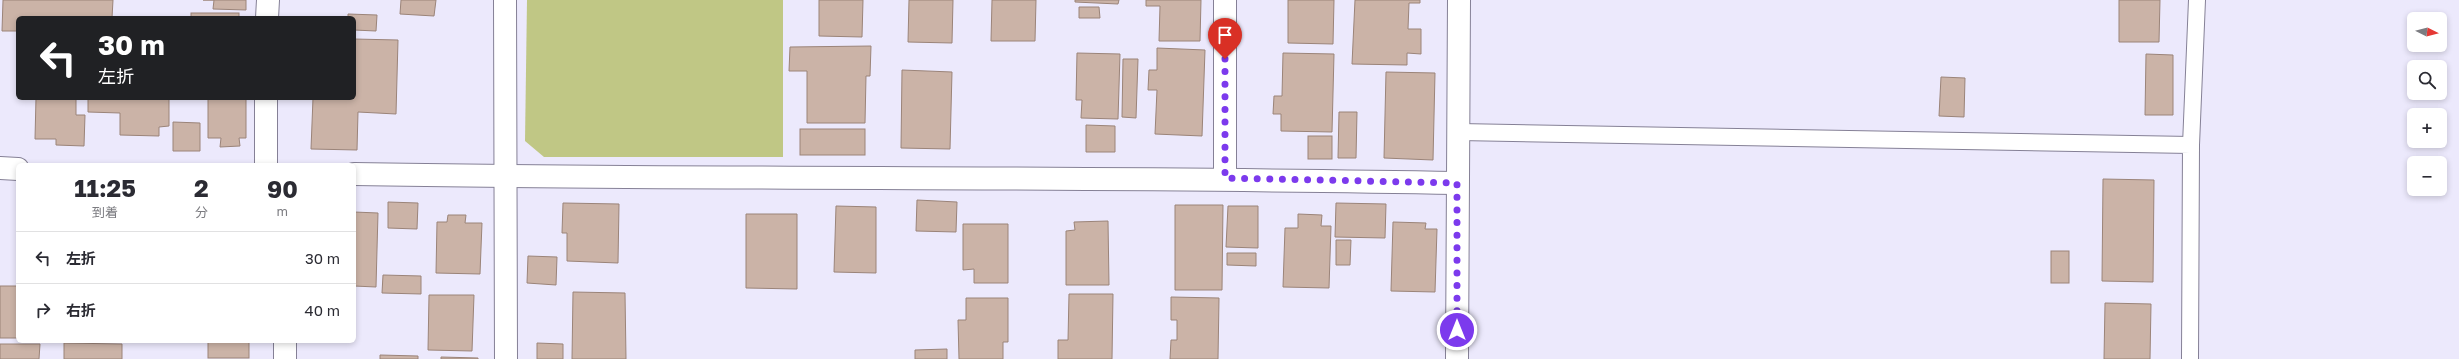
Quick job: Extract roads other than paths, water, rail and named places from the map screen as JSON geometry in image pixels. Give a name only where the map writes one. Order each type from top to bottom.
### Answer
[{"type":"street","points":[[267,16],[268,0]]},
{"type":"street","points":[[505,0],[507,176],[506,359]]},
{"type":"street","points":[[1225,0],[1225,178]]},
{"type":"street","points":[[1457,359],[1459,0]]},
{"type":"street","points":[[266,100],[266,163]]},
{"type":"street","points":[[0,168],[16,168]]},
{"type":"street","points":[[356,174],[507,176],[1225,178],[1457,183]]},
{"type":"street","points":[[285,343],[285,359]]},
{"type":"lane","points":[[2190,359],[2191,145],[2197,0]]},
{"type":"lane","points":[[1458,132],[2191,145]]}]
